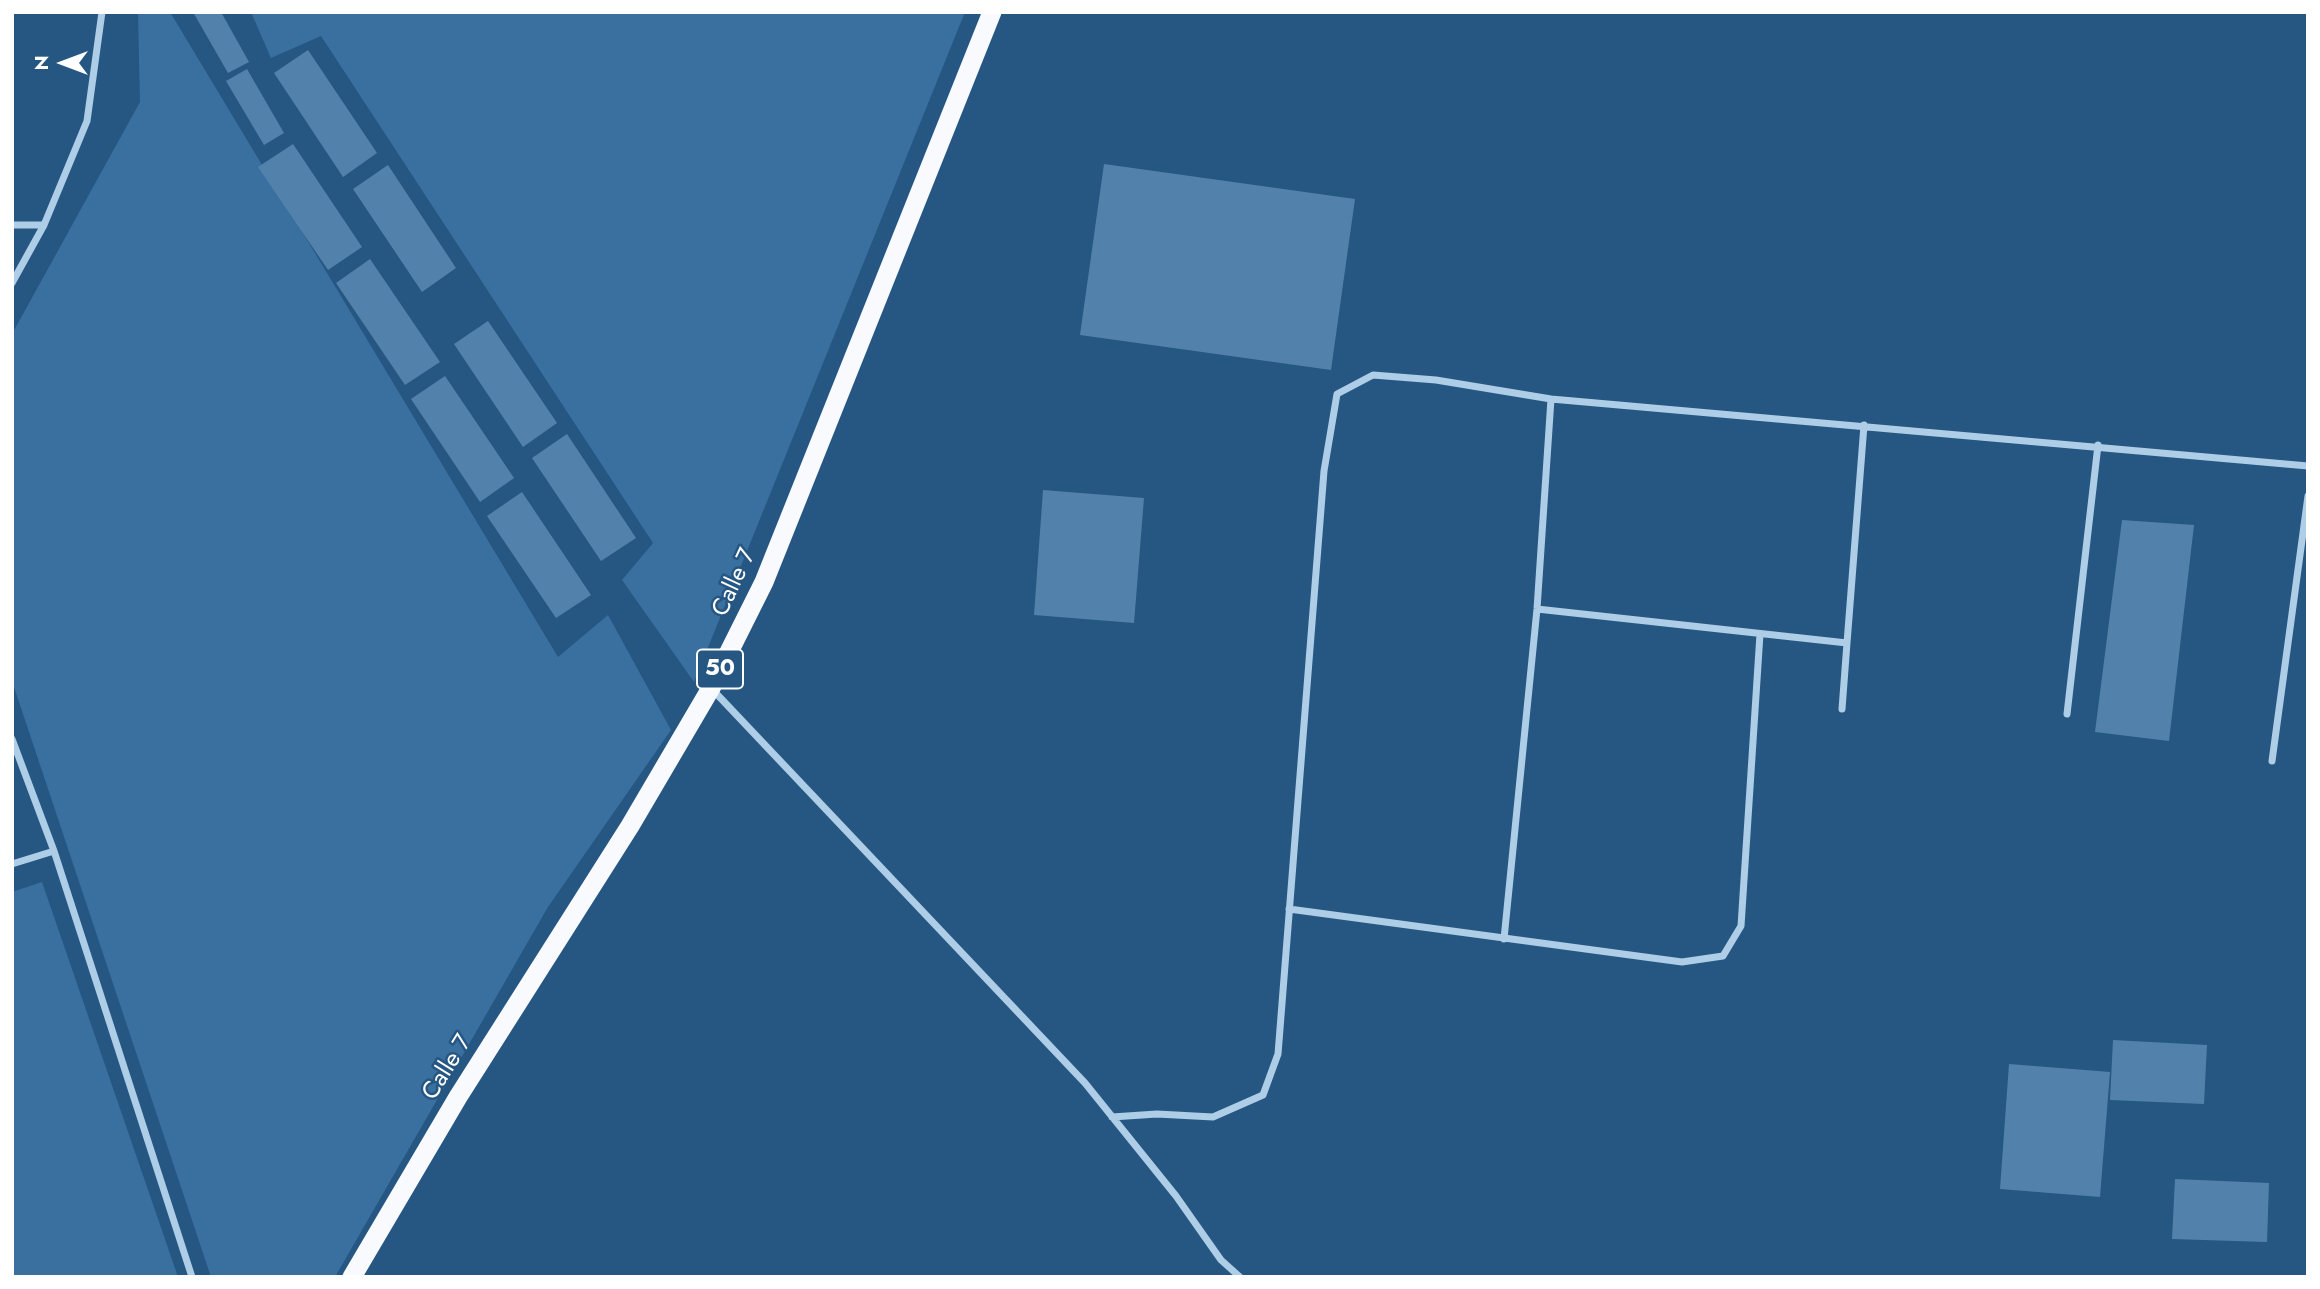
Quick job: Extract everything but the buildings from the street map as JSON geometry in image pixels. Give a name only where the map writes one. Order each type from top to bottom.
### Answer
[{"type":"highway","name":"Calle 7","points":[[352,1277],[458,1097],[629,826],[711,688],[764,582],[992,12]]},
{"type":"street","points":[[12,283],[44,225],[86,121],[102,12]]},
{"type":"street","points":[[12,225],[44,225]]},
{"type":"street","points":[[1112,1117],[1157,1114],[1213,1117],[1263,1095],[1278,1054],[1324,471],[1336,394],[1373,374],[1436,380],[1551,399],[2098,445],[2308,466]]},
{"type":"street","points":[[1504,939],[1537,609],[1551,399]]},
{"type":"street","points":[[1842,709],[1864,425]]},
{"type":"street","points":[[2067,715],[2098,445]]},
{"type":"street","points":[[2272,761],[2308,496]]},
{"type":"street","points":[[1537,609],[1847,643]]},
{"type":"street","points":[[1289,909],[1682,962],[1724,956],[1741,926],[1760,634]]},
{"type":"street","points":[[711,688],[1076,1074],[1176,1196],[1221,1260],[1240,1277]]},
{"type":"street","points":[[12,738],[54,851],[192,1277]]},
{"type":"street","points":[[12,863],[54,851]]},
{"type":"shaded area","points":[[138,12],[170,12],[558,657],[608,615],[671,730],[548,907],[335,1277],[211,1277],[12,681],[12,334],[140,102]]},
{"type":"shaded area","points":[[251,12],[965,12],[694,682],[622,580],[653,543],[321,36],[271,58]]},
{"type":"shaded area","points":[[42,882],[178,1277],[12,1277],[12,892]]}]
